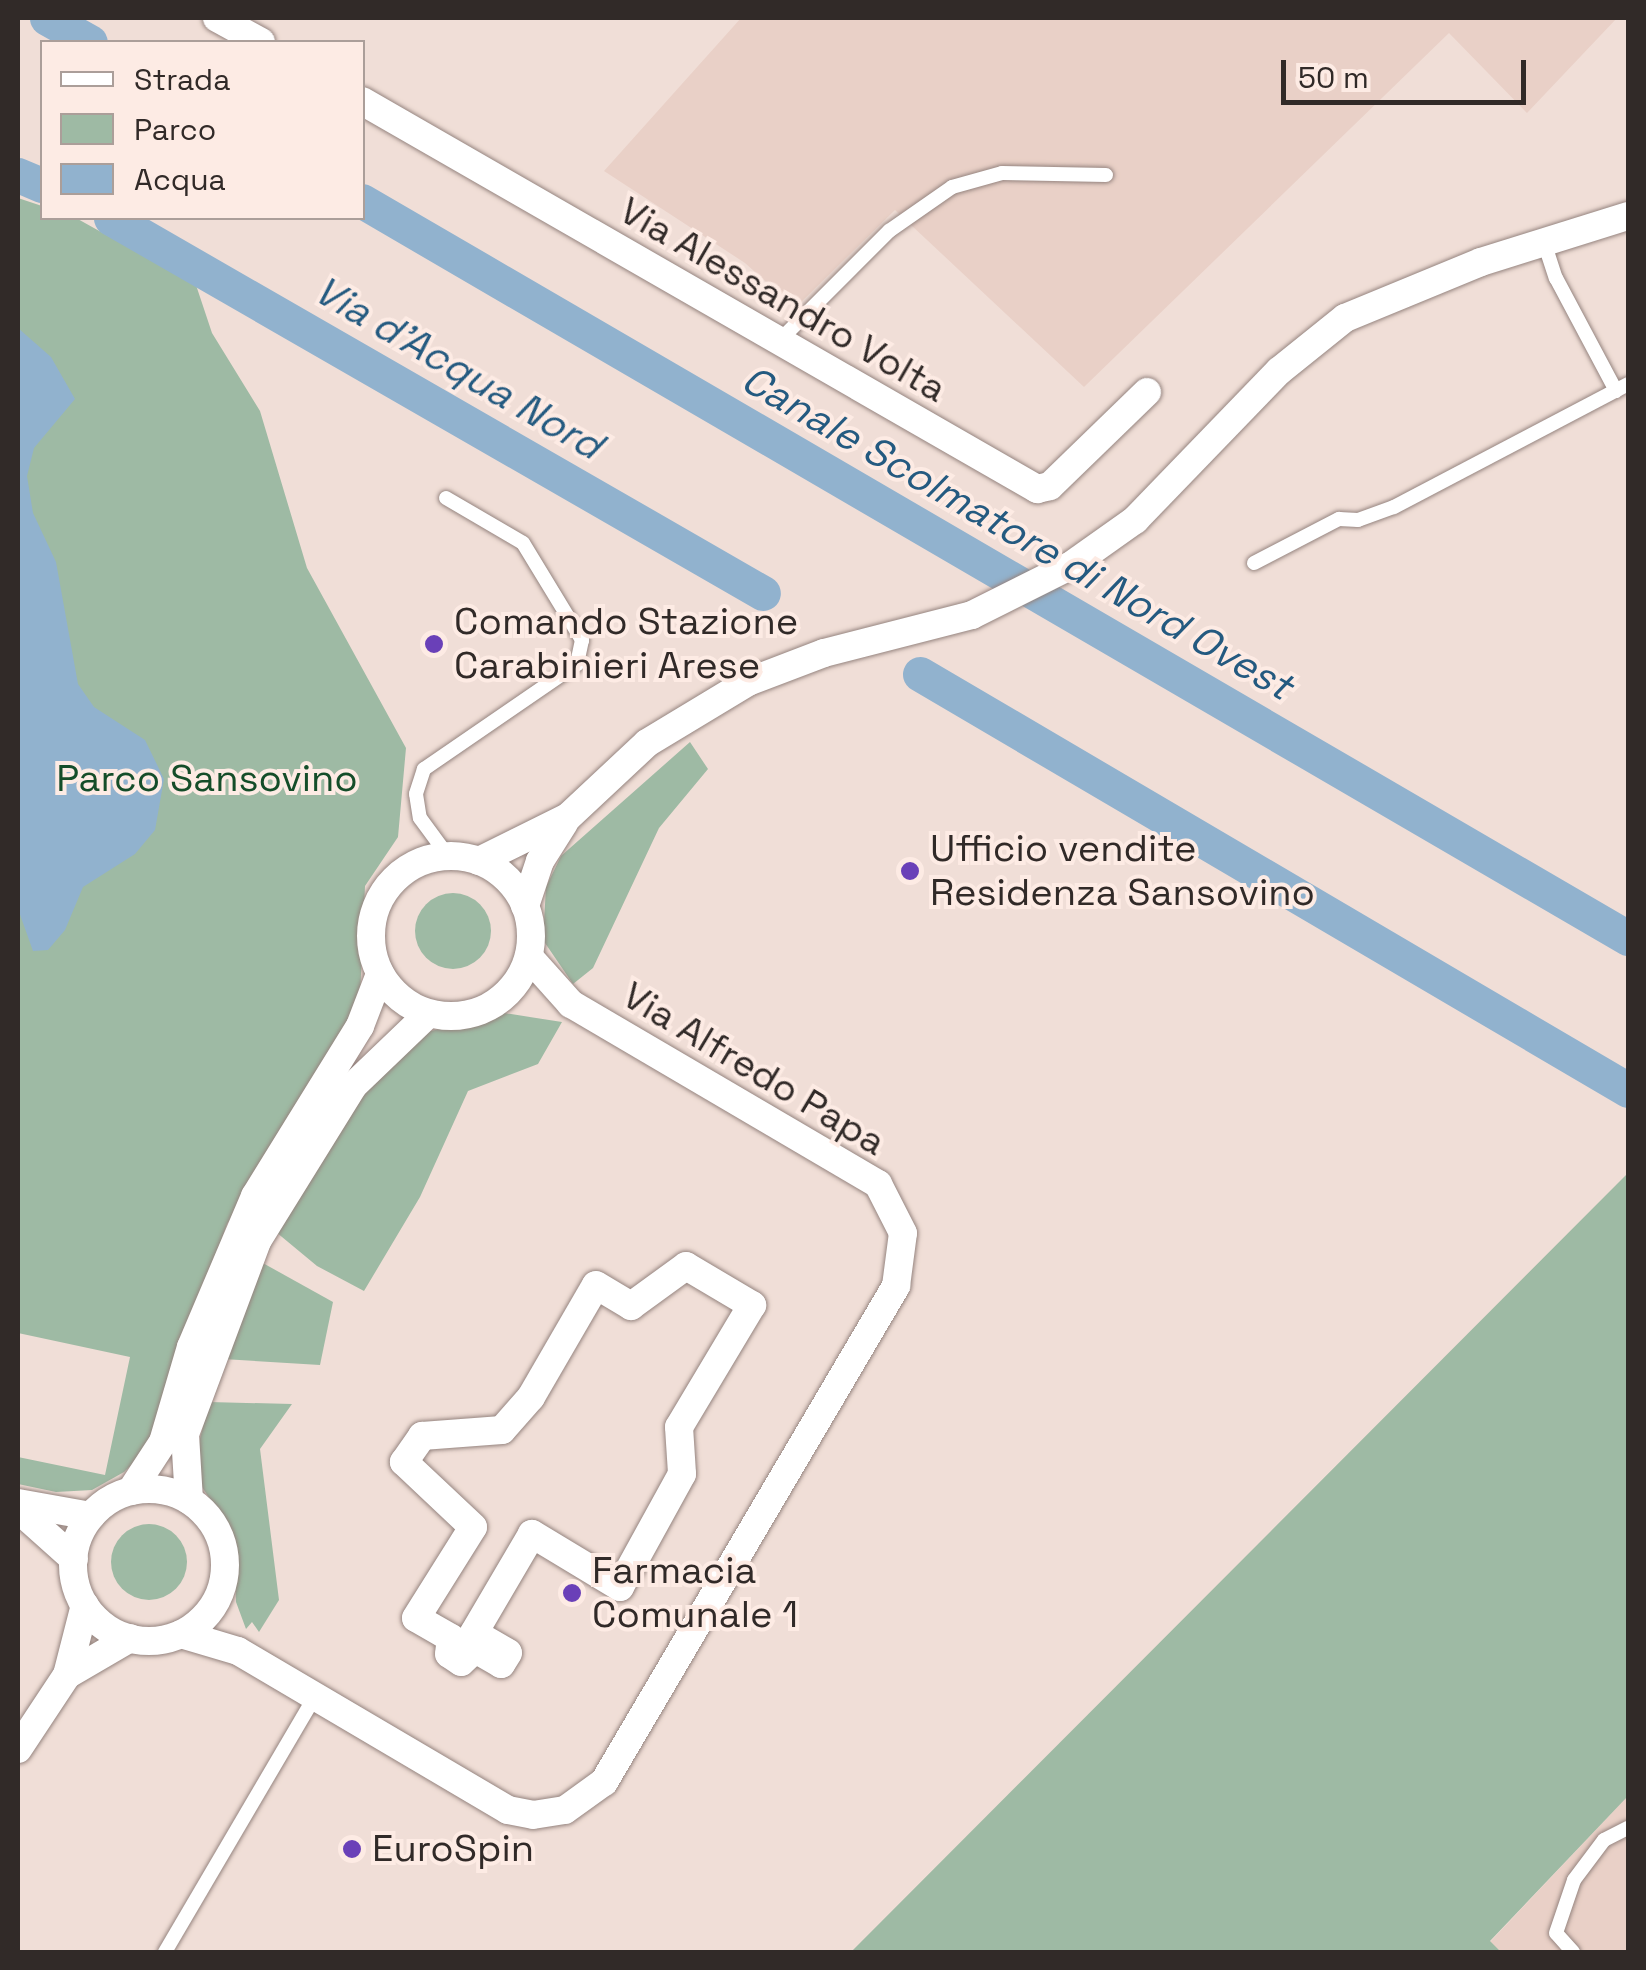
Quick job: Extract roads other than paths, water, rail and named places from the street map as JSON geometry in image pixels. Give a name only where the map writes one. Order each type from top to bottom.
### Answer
[{"type":"street","points":[[217,18],[257,40]]},
{"type":"street","name":"Via Alessandro Volta","points":[[365,103],[1038,489],[1050,486],[1148,392]]},
{"type":"street","points":[[525,906],[506,880],[479,861],[448,856],[409,867],[381,896],[371,935],[380,974],[408,1005],[428,1014],[469,1014],[506,996],[529,958],[525,906],[540,860],[568,818],[647,743],[748,682],[824,653],[935,627],[990,608],[1070,566],[1135,520],[1279,371],[1345,318],[1392,294],[1628,216]]},
{"type":"street","points":[[479,861],[568,818]]},
{"type":"street","name":"Via Alfredo Papa","points":[[181,1634],[238,1651],[508,1810],[551,1814],[588,1797],[626,1746],[896,1286],[903,1233],[878,1184],[571,1004],[529,958]]},
{"type":"street","points":[[74,1559],[92,1516],[131,1491],[163,1442],[191,1347],[238,1231],[280,1149],[360,1026],[380,974]]},
{"type":"street","name":"Via Alfredo Papa","points":[[506,996],[571,1004]]},
{"type":"street","points":[[189,1500],[185,1434],[257,1242],[353,1086],[428,1014]]},
{"type":"street","points":[[686,1266],[752,1305],[679,1427],[682,1474],[620,1587],[532,1534],[474,1633],[508,1653],[501,1664],[475,1649],[466,1662],[449,1654],[451,1638],[416,1618],[473,1527],[404,1462],[422,1436],[502,1430],[530,1397],[596,1285],[631,1306],[686,1266]]},
{"type":"street","points":[[131,1491],[169,1492],[189,1500],[220,1536],[225,1560],[216,1603],[238,1651]]},
{"type":"street","points":[[18,1506],[92,1516]]},
{"type":"street","points":[[18,1506],[74,1559],[86,1605],[67,1675],[18,1749]]},
{"type":"street","points":[[67,1675],[130,1638],[181,1634],[216,1603]]},
{"type":"street","points":[[86,1605],[130,1638]]},
{"type":"lane","points":[[779,342],[889,231],[952,187],[1002,173],[1106,175]]},
{"type":"lane","points":[[1254,563],[1340,518],[1358,520],[1394,507],[1622,388],[1556,278],[1544,242]]},
{"type":"lane","points":[[446,498],[523,542],[582,640],[577,664],[424,769],[416,794],[420,818],[448,856]]},
{"type":"lane","points":[[165,1952],[314,1698]]},
{"type":"lane","points":[[1573,1952],[1556,1934],[1574,1880],[1604,1840],[1628,1828]]},
{"type":"water","points":[[18,328],[51,357],[75,399],[34,448],[27,476],[33,513],[56,562],[78,684],[94,707],[145,740],[164,779],[155,830],[135,854],[83,887],[65,930],[48,950],[33,951],[18,909]]},
{"type":"waterway","name":"Canale Scolmatore di Nord Ovest","points":[[47,18],[86,40]]},
{"type":"waterway","name":"Via d'Acqua Nord","points":[[18,175],[40,184]]},
{"type":"waterway","name":"Canale Scolmatore di Nord Ovest","points":[[365,203],[1628,938]]},
{"type":"waterway","name":"Via d'Acqua Nord","points":[[114,220],[763,593]]},
{"type":"waterway","name":"Via d'Acqua Nord","points":[[920,674],[1628,1090]]},
{"type":"place","name":"Comando Stazione Carabinieri Arese","points":[[434,644]]},
{"type":"place","name":"Ufficio vendite Residenza Sansovino","points":[[910,871]]},
{"type":"place","name":"Farmacia Comunale 1","points":[[572,1593]]},
{"type":"place","name":"EuroSpin","points":[[352,1849]]},
{"type":"park label","name":"Parco Sansovino","points":[[207,779]]}]
